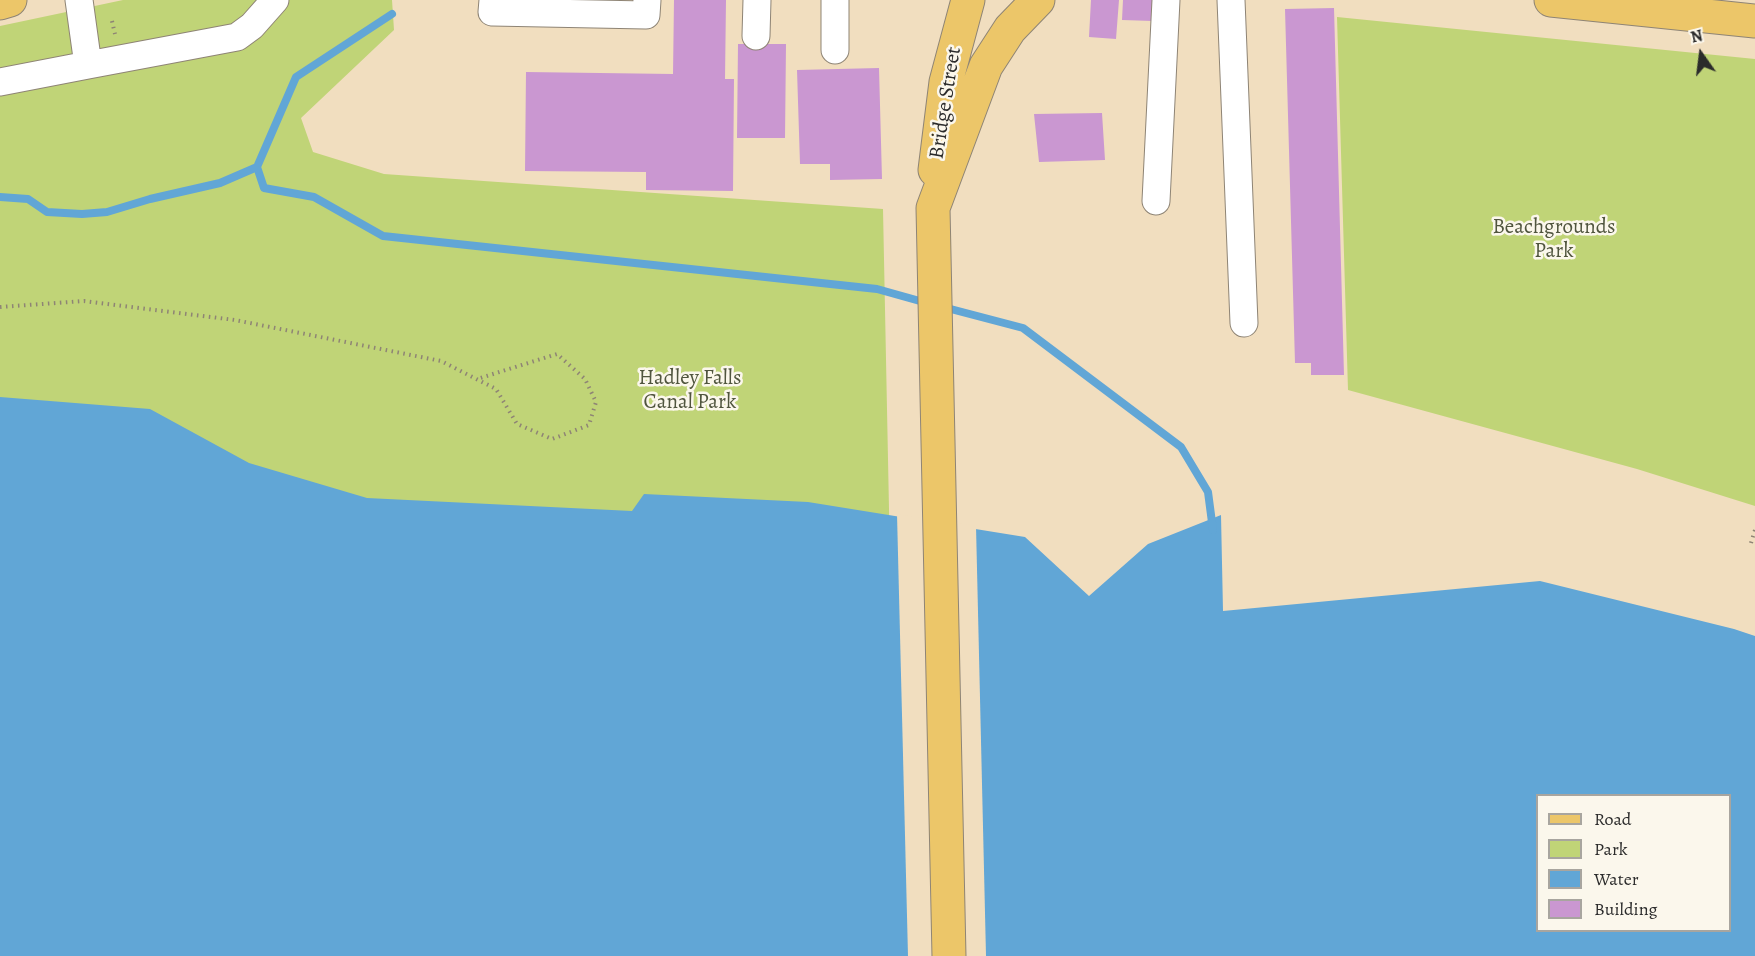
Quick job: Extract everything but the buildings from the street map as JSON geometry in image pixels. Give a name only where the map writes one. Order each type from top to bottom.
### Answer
[{"type":"main road","points":[[0,3],[10,0]]},
{"type":"main road","name":"Bridge Street","points":[[949,956],[933,208],[937,145],[944,91],[968,0]]},
{"type":"main road","points":[[933,208],[986,66],[1010,29],[1038,0]]},
{"type":"main road","points":[[1551,0],[1633,4],[1755,21]]},
{"type":"lane","points":[[79,0],[87,65]]},
{"type":"lane","points":[[0,82],[237,37],[252,27],[275,0]]},
{"type":"lane","points":[[493,0],[492,12],[646,15],[648,0]]},
{"type":"lane","points":[[756,36],[757,0]]},
{"type":"lane","points":[[835,0],[835,51]]},
{"type":"lane","points":[[1156,201],[1166,0]]},
{"type":"lane","points":[[1231,0],[1244,323]]},
{"type":"path","points":[[0,307],[84,301],[235,320],[441,361],[496,389],[517,424],[552,439],[589,425],[596,402],[585,379],[557,354],[477,379]]},
{"type":"path","points":[[1751,543],[1755,530]]},
{"type":"green space","name":"Hadley Falls Canal Park","points":[[123,0],[392,0],[394,30],[301,118],[313,152],[384,174],[883,209],[891,609],[692,606],[0,404],[0,26]]},
{"type":"green space","name":"Beachgrounds Park","points":[[1337,17],[1755,59],[1755,506],[1637,469],[1348,390]]},
{"type":"water","points":[[0,397],[150,409],[249,463],[367,498],[632,511],[644,494],[808,502],[1025,537],[1089,596],[1148,544],[1221,515],[1223,611],[1540,581],[1734,629],[1755,636],[1755,956],[0,956]]},
{"type":"pier","points":[[897,514],[976,526],[986,956],[908,956]]},
{"type":"waterway","points":[[392,14],[296,77],[257,167],[264,188],[314,197],[383,236],[877,289],[927,303]]},
{"type":"waterway","points":[[0,197],[28,199],[47,212],[82,214],[107,212],[150,199],[220,183],[257,167]]},
{"type":"waterway","points":[[943,307],[1023,328],[1181,447],[1208,492],[1213,530]]}]
